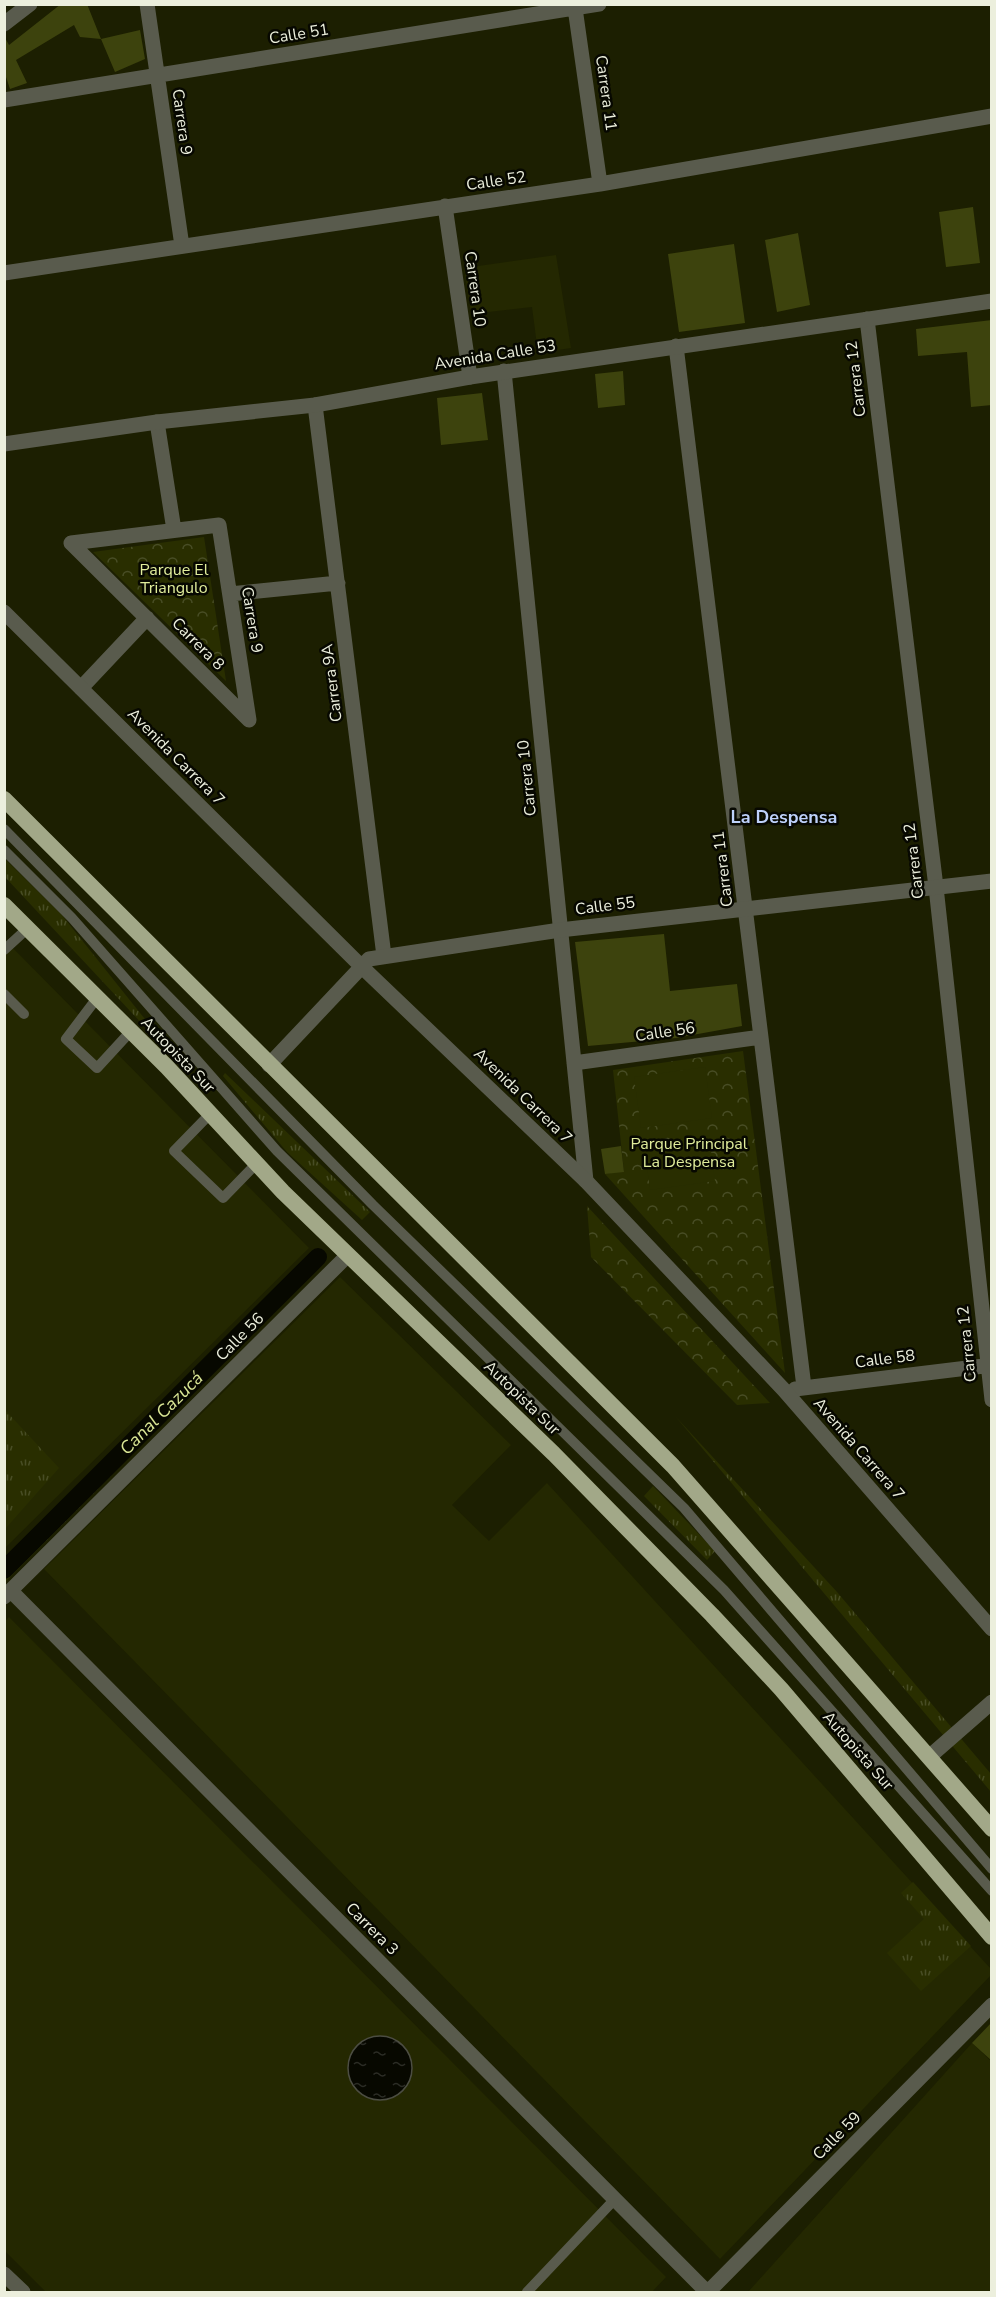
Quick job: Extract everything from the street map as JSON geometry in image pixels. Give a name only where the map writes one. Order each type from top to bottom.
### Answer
[{"type":"highway","points":[[4,799],[673,1466],[992,1829]]},
{"type":"highway","name":"Autopista Sur","points":[[4,905],[131,1031],[256,1164],[554,1454],[712,1615],[781,1689],[992,1937]]},
{"type":"street","points":[[4,24],[30,4]]},
{"type":"street","name":"Carrera 9","points":[[147,4],[182,246]]},
{"type":"street","name":"Calle 51","points":[[4,100],[599,4]]},
{"type":"street","name":"Carrera 11","points":[[575,8],[600,184]]},
{"type":"street","name":"Calle 52","points":[[4,273],[600,184],[992,116]]},
{"type":"street","name":"Carrera 10","points":[[445,206],[470,376]]},
{"type":"street","name":"Avenida Calle 53","points":[[4,444],[157,422],[315,405],[470,376],[992,301]]},
{"type":"street","name":"Carrera 12","points":[[867,319],[936,887],[990,1365],[992,1400]]},
{"type":"street","name":"Carrera 11","points":[[676,346],[804,1387]]},
{"type":"street","name":"Carrera 10","points":[[504,372],[586,1181]]},
{"type":"street","name":"Carrera 9A","points":[[315,405],[384,956]]},
{"type":"street","points":[[157,422],[174,530]]},
{"type":"street","name":"Carrera 9","points":[[174,530],[219,525],[249,720]]},
{"type":"street","name":"Carrera 8","points":[[174,530],[71,543],[249,720]]},
{"type":"street","points":[[230,594],[338,583]]},
{"type":"street","name":"Avenida Carrera 7","points":[[4,612],[362,967],[586,1181],[784,1390],[992,1629]]},
{"type":"street","points":[[81,688],[147,618]]},
{"type":"street","name":"Calle 55","points":[[269,1065],[369,959],[560,930],[992,881]]},
{"type":"street","name":"Calle 56","points":[[574,1063],[761,1037]]},
{"type":"street","name":"Calle 56","points":[[8,1594],[348,1255]]},
{"type":"street","name":"Calle 58","points":[[784,1390],[990,1365]]},
{"type":"street","name":"Carrera 3","points":[[8,1594],[707,2292]]},
{"type":"street","points":[[929,1757],[992,1702]]},
{"type":"street","name":"Calle 59","points":[[707,2292],[992,2006]]},
{"type":"street","points":[[4,2274],[23,2292]]},
{"type":"lane","points":[[4,829],[373,1205],[684,1508],[992,1869]]},
{"type":"lane","points":[[4,850],[72,918],[277,1151],[724,1590],[992,1891]]},
{"type":"lane","points":[[4,951],[28,928]]},
{"type":"lane","points":[[4,994],[24,1014]]},
{"type":"lane","points":[[98,998],[66,1039],[97,1068],[131,1031]]},
{"type":"lane","points":[[210,1114],[174,1151],[223,1198],[256,1164]]},
{"type":"lane","points":[[526,2292],[615,2199]]},
{"type":"shaded area","points":[[556,255],[571,348],[538,353],[532,307],[471,314],[464,268]]},
{"type":"shaded area","points":[[5,940],[309,1248],[5,1548]]},
{"type":"shaded area","points":[[340,1277],[511,1445],[452,1505],[489,1541],[547,1483],[991,1969],[991,1975],[720,2259],[44,1569]]},
{"type":"shaded area","points":[[9,1617],[666,2277],[652,2292],[46,2292],[5,2251],[4,1622]]},
{"type":"shaded area","points":[[972,2043],[991,2061],[991,2292],[748,2292]]},
{"type":"green space","name":"Parque El Triangulo","points":[[204,537],[226,681],[93,552]]},
{"type":"green space","points":[[4,858],[61,914],[188,1073],[5,877]]},
{"type":"green space","name":"Parque Principal La Despensa","points":[[743,1051],[785,1373],[605,1174],[624,1171],[613,1070]]},
{"type":"green space","points":[[705,1067],[712,1118],[641,1128],[634,1077]]},
{"type":"green space","points":[[225,1073],[370,1212],[362,1220],[287,1152],[223,1076]]},
{"type":"green space","points":[[709,1135],[715,1181],[650,1190],[644,1143]]},
{"type":"green space","points":[[587,1206],[770,1403],[737,1405],[591,1257]]},
{"type":"green space","points":[[313,1251],[324,1263],[5,1582],[5,1559]]},
{"type":"green space","points":[[5,1410],[59,1468],[5,1529]]},
{"type":"green space","points":[[676,1417],[837,1592],[991,1774],[991,1792]]},
{"type":"green space","points":[[653,1486],[715,1551],[707,1560],[644,1496]]},
{"type":"green space","points":[[913,1882],[971,1946],[921,1991],[887,1953],[924,1919],[901,1893]]},
{"type":"water","points":[[374,2036],[386,2036],[403,2045],[410,2056],[412,2068],[410,2080],[403,2091],[386,2100],[374,2100],[362,2095],[353,2086],[348,2074],[348,2062],[353,2050],[362,2041]]},
{"type":"building","points":[[61,4],[87,4],[101,39],[80,37],[74,25],[16,60],[27,83],[10,89],[4,71],[4,36],[9,45]]},
{"type":"building","points":[[140,30],[145,59],[115,72],[101,39]]},
{"type":"building","points":[[973,207],[980,263],[946,267],[939,212]]},
{"type":"building","points":[[798,233],[810,305],[777,312],[765,240]]},
{"type":"building","points":[[734,244],[745,323],[679,332],[668,254]]},
{"type":"building","points":[[992,320],[992,405],[971,407],[967,352],[918,356],[916,329]]},
{"type":"building","points":[[623,371],[625,405],[598,408],[595,374]]},
{"type":"building","points":[[482,393],[488,440],[441,445],[437,398]]},
{"type":"building","points":[[664,934],[670,991],[737,984],[742,1026],[676,1038],[588,1046],[575,942]]},
{"type":"building","points":[[621,1146],[624,1172],[605,1174],[601,1149]]},
{"type":"building","points":[[992,2022],[992,2061],[972,2043]]},
{"type":"waterway","name":"Canal Cazucá","points":[[4,1570],[318,1257]]},
{"type":"district","name":"La Despensa","points":[[784,817]]}]
